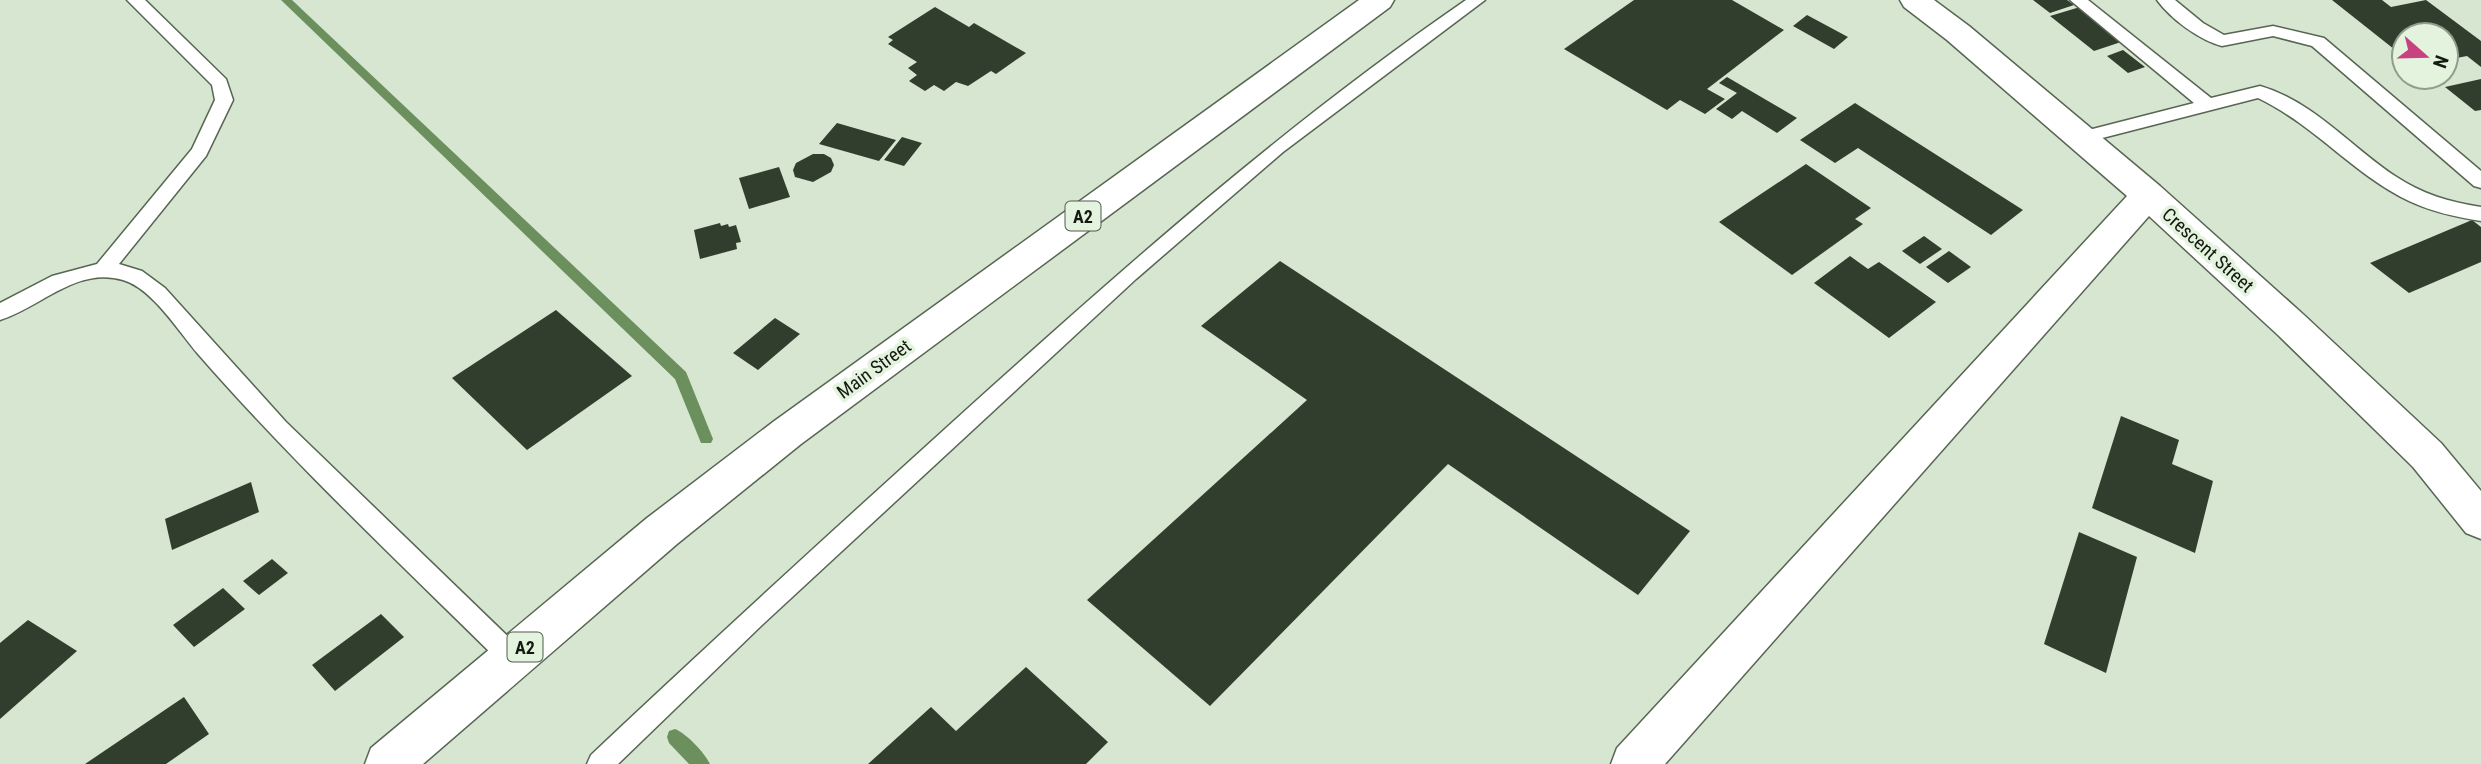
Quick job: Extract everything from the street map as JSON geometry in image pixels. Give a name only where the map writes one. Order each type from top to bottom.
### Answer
[{"type":"main road","name":"Main Street","points":[[388,764],[662,531],[787,433],[1379,0]]},
{"type":"main road","name":"Crescent Street","points":[[1915,0],[1958,33],[2148,195],[2291,325],[2427,456],[2481,521]]},
{"type":"main road","points":[[1634,764],[2148,195]]},
{"type":"lane","points":[[100,272],[200,152],[224,100],[220,83],[135,0]]},
{"type":"lane","points":[[603,761],[754,617],[1140,265],[1277,148],[1408,48],[1477,0]]},
{"type":"lane","points":[[2165,0],[2197,27],[2222,41],[2273,31],[2318,42],[2481,181]]},
{"type":"lane","points":[[2085,1],[2208,105]]},
{"type":"lane","points":[[2079,138],[2260,92],[2288,103],[2404,193],[2455,212],[2481,214]]},
{"type":"lane","points":[[0,312],[63,278],[100,272],[124,272],[140,279],[159,296],[247,397],[513,658]]},
{"type":"building","points":[[1634,0],[1732,0],[1784,30],[1707,89],[1725,99],[1705,114],[1680,100],[1667,110],[1564,49]]},
{"type":"building","points":[[2033,0],[2067,0],[2074,5],[2050,13]]},
{"type":"building","points":[[2332,0],[2382,0],[2391,7],[2426,0],[2454,21],[2390,21],[2390,46]]},
{"type":"building","points":[[935,7],[969,27],[974,23],[1026,53],[996,74],[991,71],[968,86],[956,82],[944,91],[934,85],[925,91],[909,81],[917,75],[908,68],[917,62],[888,44],[893,40],[888,37]]},
{"type":"building","points":[[2080,7],[2124,41],[2094,51],[2050,16]]},
{"type":"building","points":[[1807,15],[1848,37],[1834,49],[1793,26]]},
{"type":"building","points":[[2460,25],[2481,41],[2481,67],[2467,56],[2460,57]]},
{"type":"building","points":[[2123,50],[2145,67],[2128,73],[2107,56]]},
{"type":"building","points":[[1727,77],[1797,118],[1777,133],[1742,111],[1732,119],[1716,109],[1737,93],[1719,83]]},
{"type":"building","points":[[2481,79],[2481,110],[2475,111],[2450,91],[2460,91],[2460,84]]},
{"type":"building","points":[[1855,103],[2023,210],[1991,235],[1858,148],[1835,163],[1800,140]]},
{"type":"building","points":[[837,123],[896,140],[879,161],[819,144]]},
{"type":"building","points":[[902,137],[922,143],[904,166],[884,160]]},
{"type":"building","points":[[813,154],[824,154],[831,158],[834,165],[831,172],[813,182],[795,177],[793,170],[796,163]]},
{"type":"building","points":[[1806,164],[1871,208],[1855,219],[1863,224],[1792,275],[1719,222]]},
{"type":"building","points":[[779,167],[790,197],[749,209],[739,178]]},
{"type":"building","points":[[2472,220],[2481,227],[2481,262],[2409,293],[2370,263]]},
{"type":"building","points":[[720,223],[721,226],[728,224],[729,227],[736,225],[741,242],[736,243],[737,249],[700,259],[694,230]]},
{"type":"building","points":[[1924,236],[1942,249],[1920,264],[1902,251]]},
{"type":"building","points":[[1949,251],[1971,267],[1948,283],[1926,267]]},
{"type":"building","points":[[1850,256],[1868,269],[1879,262],[1936,302],[1889,338],[1814,283]]},
{"type":"building","points":[[1280,261],[1690,531],[1638,595],[1448,464],[1210,706],[1087,600],[1307,400],[1201,326]]},
{"type":"building","points":[[556,310],[632,376],[527,450],[452,378]]},
{"type":"building","points":[[775,318],[800,334],[758,370],[733,353]]},
{"type":"building","points":[[2121,416],[2179,440],[2172,464],[2213,481],[2195,553],[2092,508]]},
{"type":"building","points":[[251,482],[259,512],[172,550],[165,519]]},
{"type":"building","points":[[2079,532],[2137,557],[2106,673],[2044,644]]},
{"type":"building","points":[[272,559],[288,573],[259,595],[243,581]]},
{"type":"building","points":[[223,588],[245,609],[194,647],[173,625]]},
{"type":"building","points":[[381,614],[404,637],[335,691],[312,665]]},
{"type":"building","points":[[28,620],[77,651],[0,719],[0,643]]},
{"type":"building","points":[[1026,667],[1108,742],[1086,764],[868,764],[931,707],[956,731]]},
{"type":"building","points":[[184,697],[209,734],[166,764],[85,764]]},
{"type":"waterway","points":[[286,0],[681,376],[706,439]]},
{"type":"waterway","points":[[675,737],[701,764]]}]
